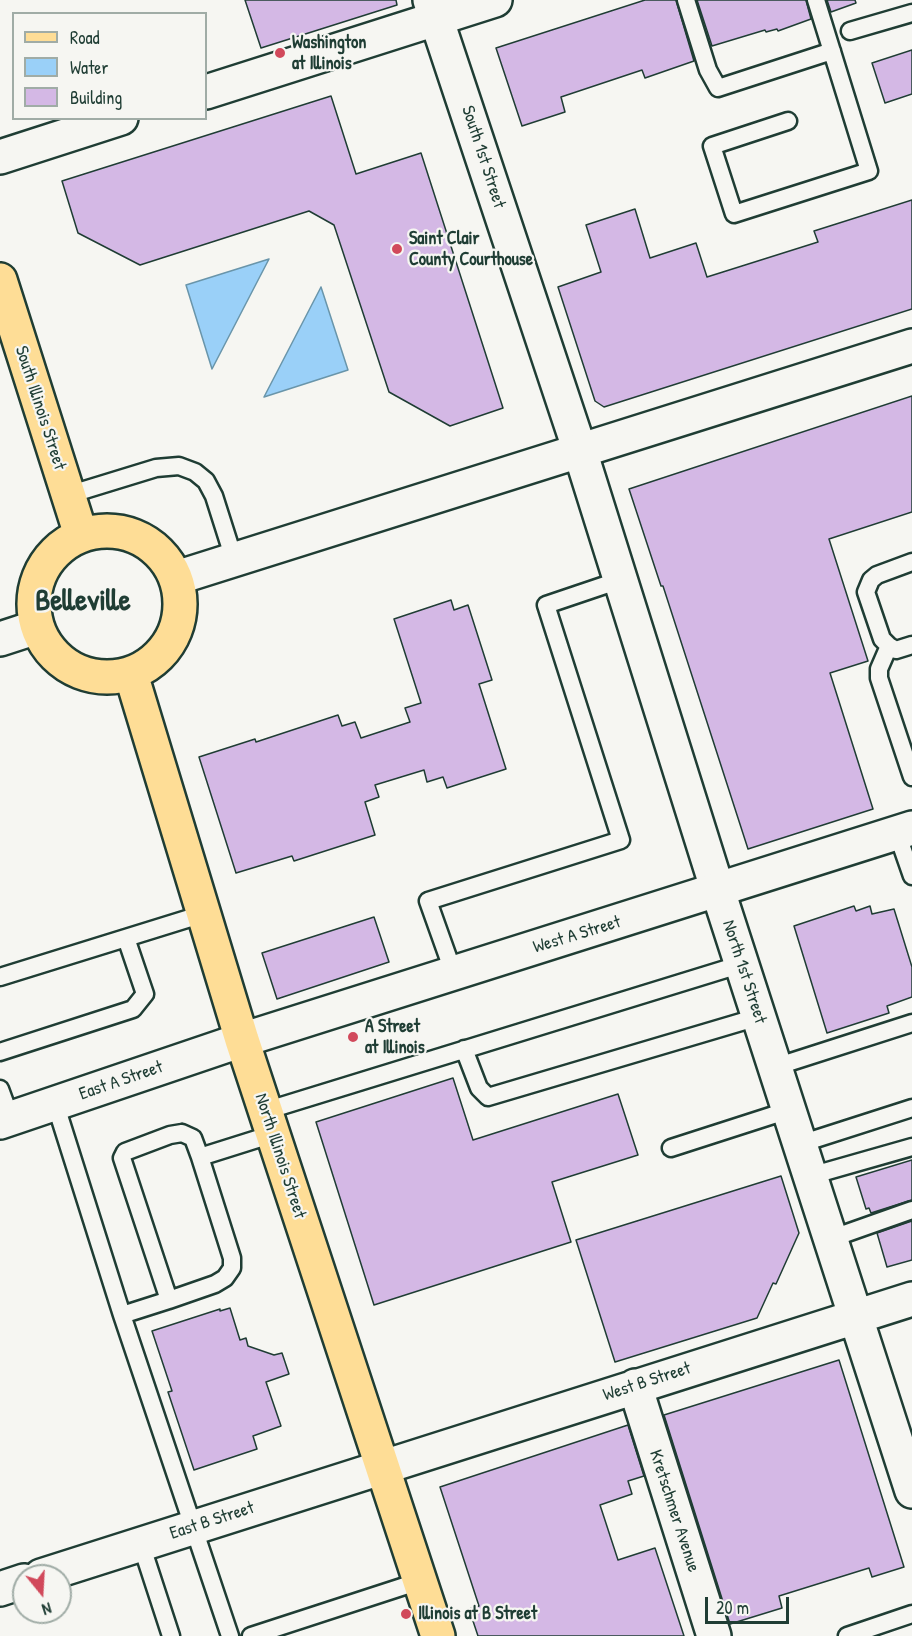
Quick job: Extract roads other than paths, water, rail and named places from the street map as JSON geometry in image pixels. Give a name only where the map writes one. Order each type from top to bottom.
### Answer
[{"type":"main road","name":"South Illinois Street","points":[[0,280],[81,535]]},
{"type":"main road","points":[[104,530],[130,533],[152,545],[176,578],[179,589],[180,615],[172,638],[156,658],[131,674],[105,677],[79,672],[57,658],[41,638],[34,614],[34,591],[43,567],[59,548],[81,535],[104,530]]},
{"type":"main road","name":"North Illinois Street","points":[[131,674],[242,1040],[438,1636]]},
{"type":"street","points":[[207,92],[433,9],[495,0]]},
{"type":"street","name":"South 1st Street","points":[[433,9],[580,451]]},
{"type":"street","points":[[0,157],[115,120]]},
{"type":"street","points":[[176,578],[912,346]]},
{"type":"street","name":"North 1st Street","points":[[580,451],[741,964],[912,1491]]},
{"type":"street","points":[[0,639],[37,627]]},
{"type":"street","name":"West A Street","points":[[242,1040],[904,831]]},
{"type":"street","name":"East A Street","points":[[4,1110],[56,1103],[242,1040]]},
{"type":"street","name":"West B Street","points":[[383,1467],[912,1299]]},
{"type":"street","name":"Kretschmer Avenue","points":[[635,1386],[714,1636]]},
{"type":"street","name":"East B Street","points":[[72,1566],[383,1467]]},
{"type":"lane","points":[[686,0],[708,70],[718,88],[832,51]]},
{"type":"lane","points":[[788,121],[712,146],[734,214],[869,171],[816,0]]},
{"type":"lane","points":[[850,32],[912,12]]},
{"type":"lane","points":[[68,495],[156,468],[179,466],[195,472],[206,481],[214,496],[234,559]]},
{"type":"lane","points":[[912,562],[877,574],[871,580],[866,592],[882,639],[896,650],[912,645]]},
{"type":"lane","points":[[454,974],[428,901],[621,840],[546,604],[620,580]]},
{"type":"lane","points":[[889,646],[879,669],[879,678],[912,777]]},
{"type":"lane","points":[[904,831],[912,876]]},
{"type":"lane","points":[[0,977],[203,914]]},
{"type":"lane","points":[[0,1044],[0,1051],[133,1009],[145,994],[126,938]]},
{"type":"lane","points":[[200,1157],[269,1122],[464,1049],[741,964]]},
{"type":"lane","points":[[464,1049],[479,1088],[488,1097],[758,1017]]},
{"type":"lane","points":[[775,1067],[912,1023]]},
{"type":"lane","points":[[56,1103],[122,1315],[230,1636]]},
{"type":"lane","points":[[800,1144],[912,1108]]},
{"type":"lane","points":[[671,1148],[789,1110]]},
{"type":"lane","points":[[122,1315],[169,1300],[215,1284],[225,1278],[232,1268],[232,1258],[193,1138],[182,1133],[170,1135],[125,1152],[122,1158],[169,1300]]},
{"type":"lane","points":[[810,1176],[912,1147]]},
{"type":"lane","points":[[830,1239],[912,1210]]},
{"type":"lane","points":[[141,1544],[171,1636]]},
{"type":"lane","points":[[250,1636],[420,1581]]},
{"type":"lane","points":[[847,1636],[912,1614]]},
{"type":"water","points":[[269,259],[212,369],[186,285]]},
{"type":"water","points":[[321,287],[348,370],[264,397]]},
{"type":"place","name":"Washington at Illinois","points":[[280,53]]},
{"type":"place","name":"Saint Clair County Courthouse","points":[[397,249]]},
{"type":"place","name":"A Street at Illinois","points":[[353,1037]]},
{"type":"place","name":"Illinois at B Street","points":[[406,1614]]},
{"type":"district","name":"Belleville","points":[[83,602]]}]
